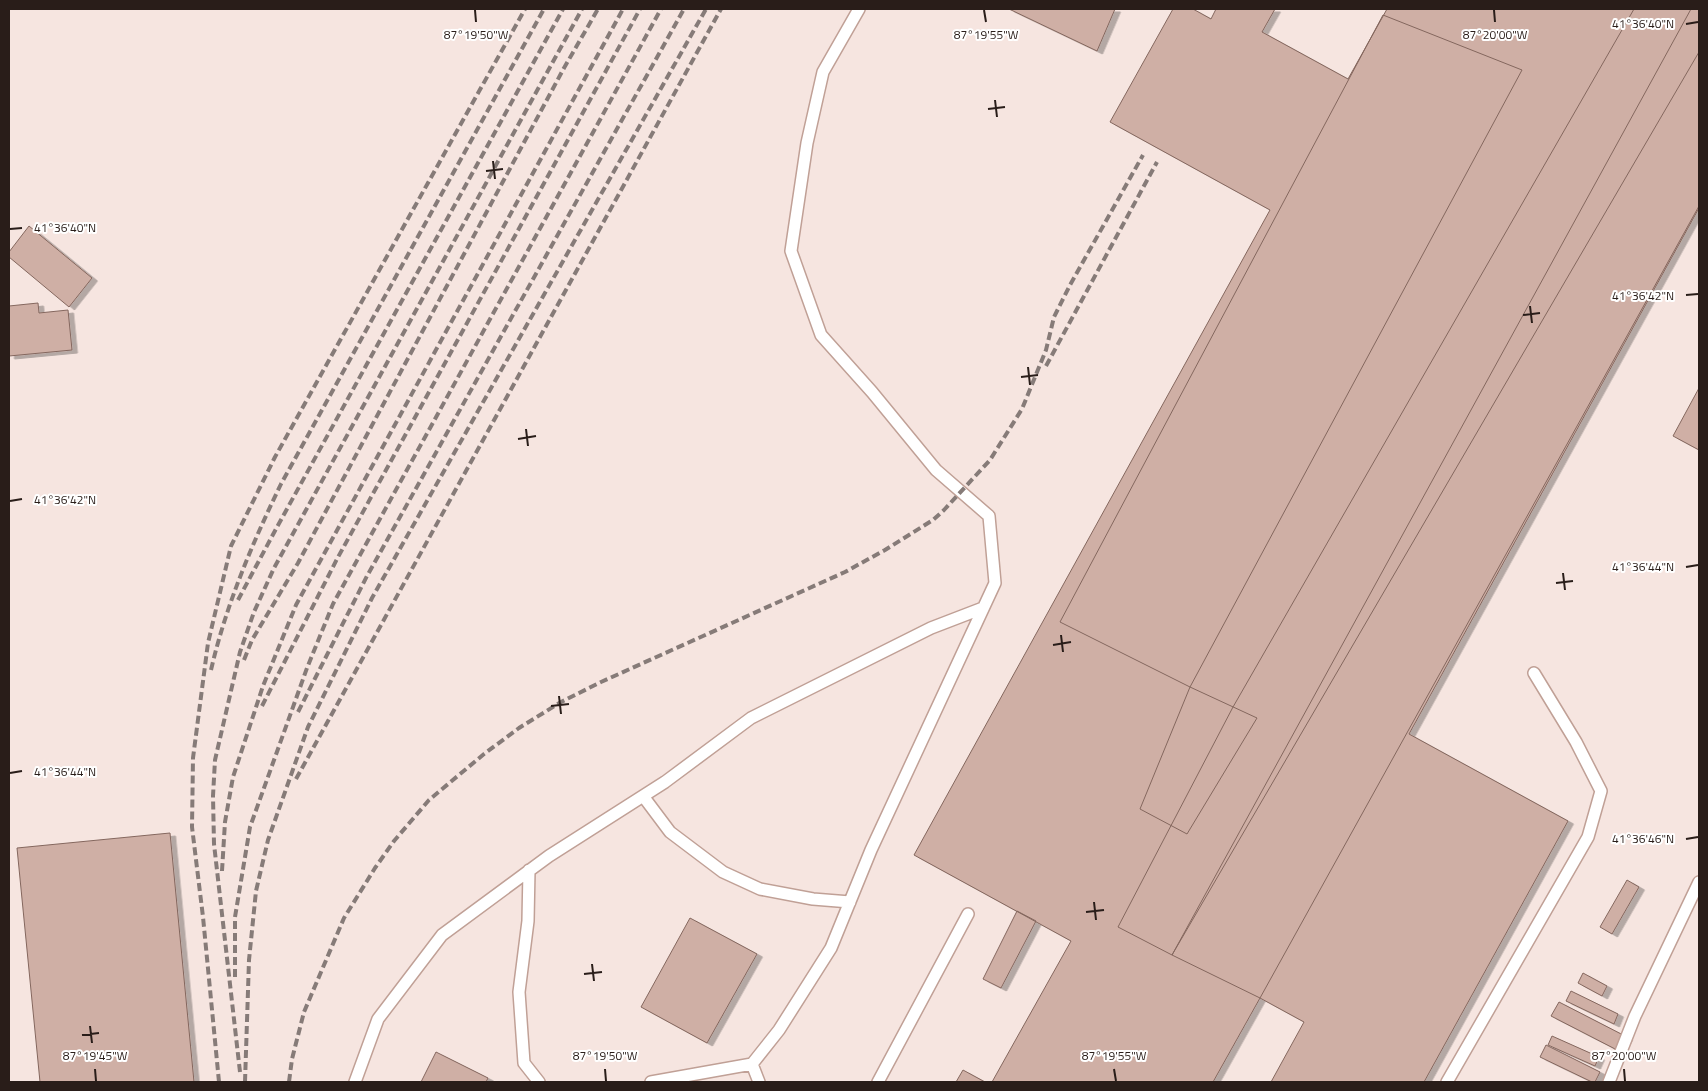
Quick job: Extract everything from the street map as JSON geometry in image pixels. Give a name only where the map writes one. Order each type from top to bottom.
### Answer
[{"type":"lane","points":[[650,1082],[752,1064],[779,1030],[832,948],[871,850],[995,583],[989,516],[936,470],[872,392],[821,335],[791,251],[808,143],[823,72],[859,9]]},
{"type":"lane","points":[[355,1082],[378,1019],[442,935],[529,870],[665,782],[751,718],[930,628],[983,608]]},
{"type":"lane","points":[[1447,1082],[1588,837],[1602,791],[1576,742],[1534,673]]},
{"type":"lane","points":[[643,796],[670,832],[723,872],[760,889],[813,899],[850,902]]},
{"type":"lane","points":[[529,870],[528,921],[519,992],[524,1063],[539,1082]]},
{"type":"lane","points":[[1609,1082],[1635,1016],[1699,882]]},
{"type":"lane","points":[[878,1082],[968,914]]},
{"type":"lane","points":[[752,1064],[759,1082]]},
{"type":"shaded area","points":[[9,9],[1699,9],[1699,1082],[9,1082]]},
{"type":"building","points":[[1009,9],[1115,9],[1097,51]]},
{"type":"building","points":[[1173,9],[1193,9],[1211,19],[1216,9],[1275,9],[1262,32],[1348,79],[1387,9],[1699,9],[1699,208],[1409,734],[1568,821],[1424,1082],[1271,1082],[1304,1022],[1260,998],[1213,1082],[992,1082],[1071,941],[914,855],[1270,210],[1110,122]]},
{"type":"building","points":[[1634,9],[1699,9],[1699,52],[1172,955],[1118,927],[1233,707]]},
{"type":"building","points":[[1691,9],[1699,9],[1699,206],[1260,998],[1172,955]]},
{"type":"building","points":[[1383,15],[1522,70],[1190,687],[1060,622]]},
{"type":"building","points":[[29,226],[92,278],[69,307],[9,257],[9,252]]},
{"type":"building","points":[[38,303],[39,313],[68,310],[72,350],[9,356],[9,306]]},
{"type":"building","points":[[1699,388],[1699,450],[1673,436]]},
{"type":"building","points":[[1190,687],[1257,718],[1187,834],[1140,809]]},
{"type":"building","points":[[170,833],[194,1082],[40,1082],[17,848]]},
{"type":"building","points":[[1627,880],[1639,887],[1612,934],[1600,927]]},
{"type":"building","points":[[1017,911],[1036,921],[1001,988],[983,979]]},
{"type":"building","points":[[690,918],[757,954],[707,1043],[641,1007]]},
{"type":"building","points":[[1583,973],[1607,986],[1602,996],[1578,983]]},
{"type":"building","points":[[1571,991],[1618,1014],[1614,1024],[1566,1001]]},
{"type":"building","points":[[1559,1002],[1627,1037],[1619,1051],[1551,1016]]},
{"type":"building","points":[[1552,1036],[1599,1057],[1595,1066],[1548,1045]]},
{"type":"building","points":[[1546,1045],[1600,1072],[1595,1082],[1540,1057]]},
{"type":"building","points":[[436,1052],[488,1078],[486,1082],[421,1082]]},
{"type":"building","points":[[963,1070],[985,1082],[956,1082]]},
{"type":"railway","points":[[219,1082],[192,827],[193,758],[208,643],[231,546],[275,457],[525,9]]},
{"type":"railway","points":[[211,670],[232,598],[260,529],[281,484],[544,9]]},
{"type":"railway","points":[[238,600],[563,9]]},
{"type":"railway","points":[[240,1072],[214,844],[213,796],[215,760],[240,652],[254,612],[274,568],[582,9]]},
{"type":"railway","points":[[244,660],[252,640],[298,563],[564,68],[598,9]]},
{"type":"railway","points":[[222,871],[225,822],[233,777],[263,686],[296,605],[623,9]]},
{"type":"railway","points":[[262,706],[337,559],[640,9]]},
{"type":"railway","points":[[235,977],[235,917],[250,827],[307,668],[333,604],[661,9]]},
{"type":"railway","points":[[298,712],[367,576],[684,9]]},
{"type":"railway","points":[[245,1082],[249,960],[256,891],[268,840],[308,727],[372,598],[706,9]]},
{"type":"railway","points":[[296,779],[721,9]]},
{"type":"railway","points":[[289,1082],[292,1059],[304,1012],[344,918],[394,841],[429,800],[484,754],[519,728],[561,702],[601,682],[845,572],[933,520],[944,510],[990,460],[1022,409],[1046,350],[1054,317],[1143,155]]},
{"type":"railway","points":[[1046,366],[1157,162]]}]
